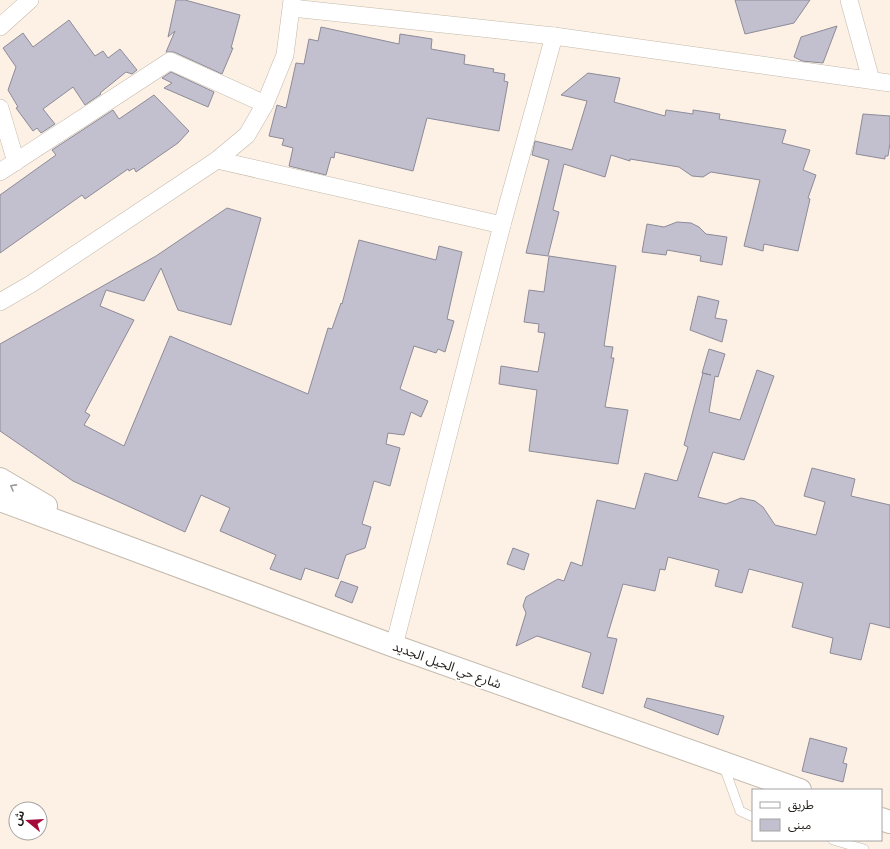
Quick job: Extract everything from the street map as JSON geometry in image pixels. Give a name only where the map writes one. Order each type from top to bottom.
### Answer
[{"type":"street","points":[[0,27],[30,0]]},
{"type":"street","points":[[849,0],[871,80]]},
{"type":"street","points":[[0,302],[31,284],[217,160],[248,135],[265,104],[285,55],[292,4],[554,36],[890,83]]},
{"type":"street","points":[[394,646],[502,225],[554,36]]},
{"type":"street","points":[[0,172],[170,61],[265,104]]},
{"type":"street","points":[[0,108],[16,162]]},
{"type":"street","points":[[217,160],[502,225]]},
{"type":"street","points":[[0,296],[31,284]]},
{"type":"street","points":[[0,479],[96,534]]},
{"type":"street","points":[[0,500],[96,534]]},
{"type":"street","name":"شارع حي الحيل الجديد","points":[[96,534],[394,646],[797,789]]},
{"type":"lane","points":[[723,763],[740,811],[752,817]]},
{"type":"lane","points":[[836,841],[864,849]]},
{"type":"building","points":[[176,0],[185,0],[240,15],[231,48],[233,48],[222,74],[174,52],[166,52],[175,31],[168,37]]},
{"type":"building","points":[[735,0],[810,0],[794,23],[745,34]]},
{"type":"building","points":[[69,20],[95,56],[103,51],[108,58],[120,49],[137,70],[132,74],[126,72],[100,93],[101,94],[85,105],[73,87],[43,109],[55,124],[41,133],[37,128],[33,131],[16,108],[18,107],[8,90],[16,67],[3,48],[23,33],[33,47]]},
{"type":"building","points":[[837,26],[823,63],[802,61],[794,57],[801,37]]},
{"type":"building","points":[[321,27],[399,44],[400,34],[432,39],[431,49],[465,55],[464,64],[494,69],[493,72],[505,74],[504,81],[508,82],[499,131],[427,118],[413,171],[335,152],[334,158],[331,157],[326,175],[289,166],[293,148],[282,145],[284,139],[269,136],[277,105],[286,108],[296,63],[304,64],[309,39],[318,41]]},
{"type":"building","points":[[171,72],[214,92],[208,107],[164,88],[172,83],[162,78]]},
{"type":"building","points":[[588,73],[620,78],[614,102],[665,116],[666,110],[693,114],[693,110],[720,114],[719,119],[786,130],[782,143],[810,150],[803,170],[816,175],[808,198],[810,199],[798,251],[764,244],[763,251],[744,246],[760,180],[711,172],[703,177],[692,176],[679,167],[630,159],[630,161],[611,155],[605,177],[564,164],[553,210],[559,212],[548,256],[526,253],[549,160],[532,155],[535,141],[572,150],[587,101],[561,95]]},
{"type":"building","points":[[154,95],[189,131],[178,143],[136,172],[134,168],[129,171],[128,169],[85,199],[82,195],[0,253],[0,195],[56,155],[52,150],[113,110],[119,119]]},
{"type":"building","points":[[863,114],[890,116],[890,143],[888,156],[885,156],[885,159],[856,154]]},
{"type":"building","points":[[227,208],[261,218],[231,325],[178,310],[161,268],[144,301],[106,290],[100,306],[134,320],[85,412],[90,415],[84,425],[124,446],[170,336],[308,394],[328,328],[332,329],[341,303],[342,304],[359,240],[436,260],[439,246],[462,252],[447,319],[454,321],[445,352],[438,349],[436,353],[414,346],[400,389],[428,401],[421,417],[411,412],[404,435],[388,433],[386,444],[400,448],[390,486],[374,481],[362,524],[371,527],[365,548],[346,555],[338,579],[305,568],[301,580],[270,569],[276,555],[220,531],[230,508],[201,495],[185,532],[73,481],[0,431],[0,344],[156,256]]},
{"type":"building","points":[[677,222],[691,223],[699,227],[706,234],[727,237],[722,265],[700,261],[701,256],[667,250],[666,255],[642,252],[647,224],[664,227]]},
{"type":"building","points":[[549,256],[616,266],[604,346],[613,347],[611,358],[614,358],[605,407],[628,410],[618,464],[529,451],[537,390],[499,384],[501,366],[538,372],[545,333],[538,332],[539,324],[524,322],[529,290],[544,292]]},
{"type":"building","points":[[698,296],[719,301],[715,318],[727,320],[722,342],[690,330]]},
{"type":"building","points":[[709,349],[725,354],[718,377],[715,376],[709,412],[740,420],[757,370],[774,376],[744,460],[713,452],[698,497],[726,504],[741,498],[755,501],[763,507],[775,525],[816,535],[825,502],[804,496],[812,468],[855,479],[851,496],[890,505],[890,628],[870,623],[861,660],[830,653],[833,638],[792,627],[803,583],[749,569],[742,593],[715,586],[719,570],[668,557],[665,570],[660,569],[655,591],[623,584],[607,637],[617,639],[603,694],[582,687],[591,653],[537,636],[516,646],[526,613],[523,606],[526,597],[558,579],[564,581],[571,562],[582,566],[597,500],[635,509],[645,473],[677,481],[688,447],[684,445]]},
{"type":"building","points":[[513,548],[529,554],[524,570],[507,564]]},
{"type":"building","points":[[341,581],[358,587],[352,603],[335,596]]},
{"type":"building","points":[[647,698],[724,716],[718,735],[644,707]]},
{"type":"building","points":[[810,738],[847,748],[843,763],[847,764],[843,782],[802,771]]}]
